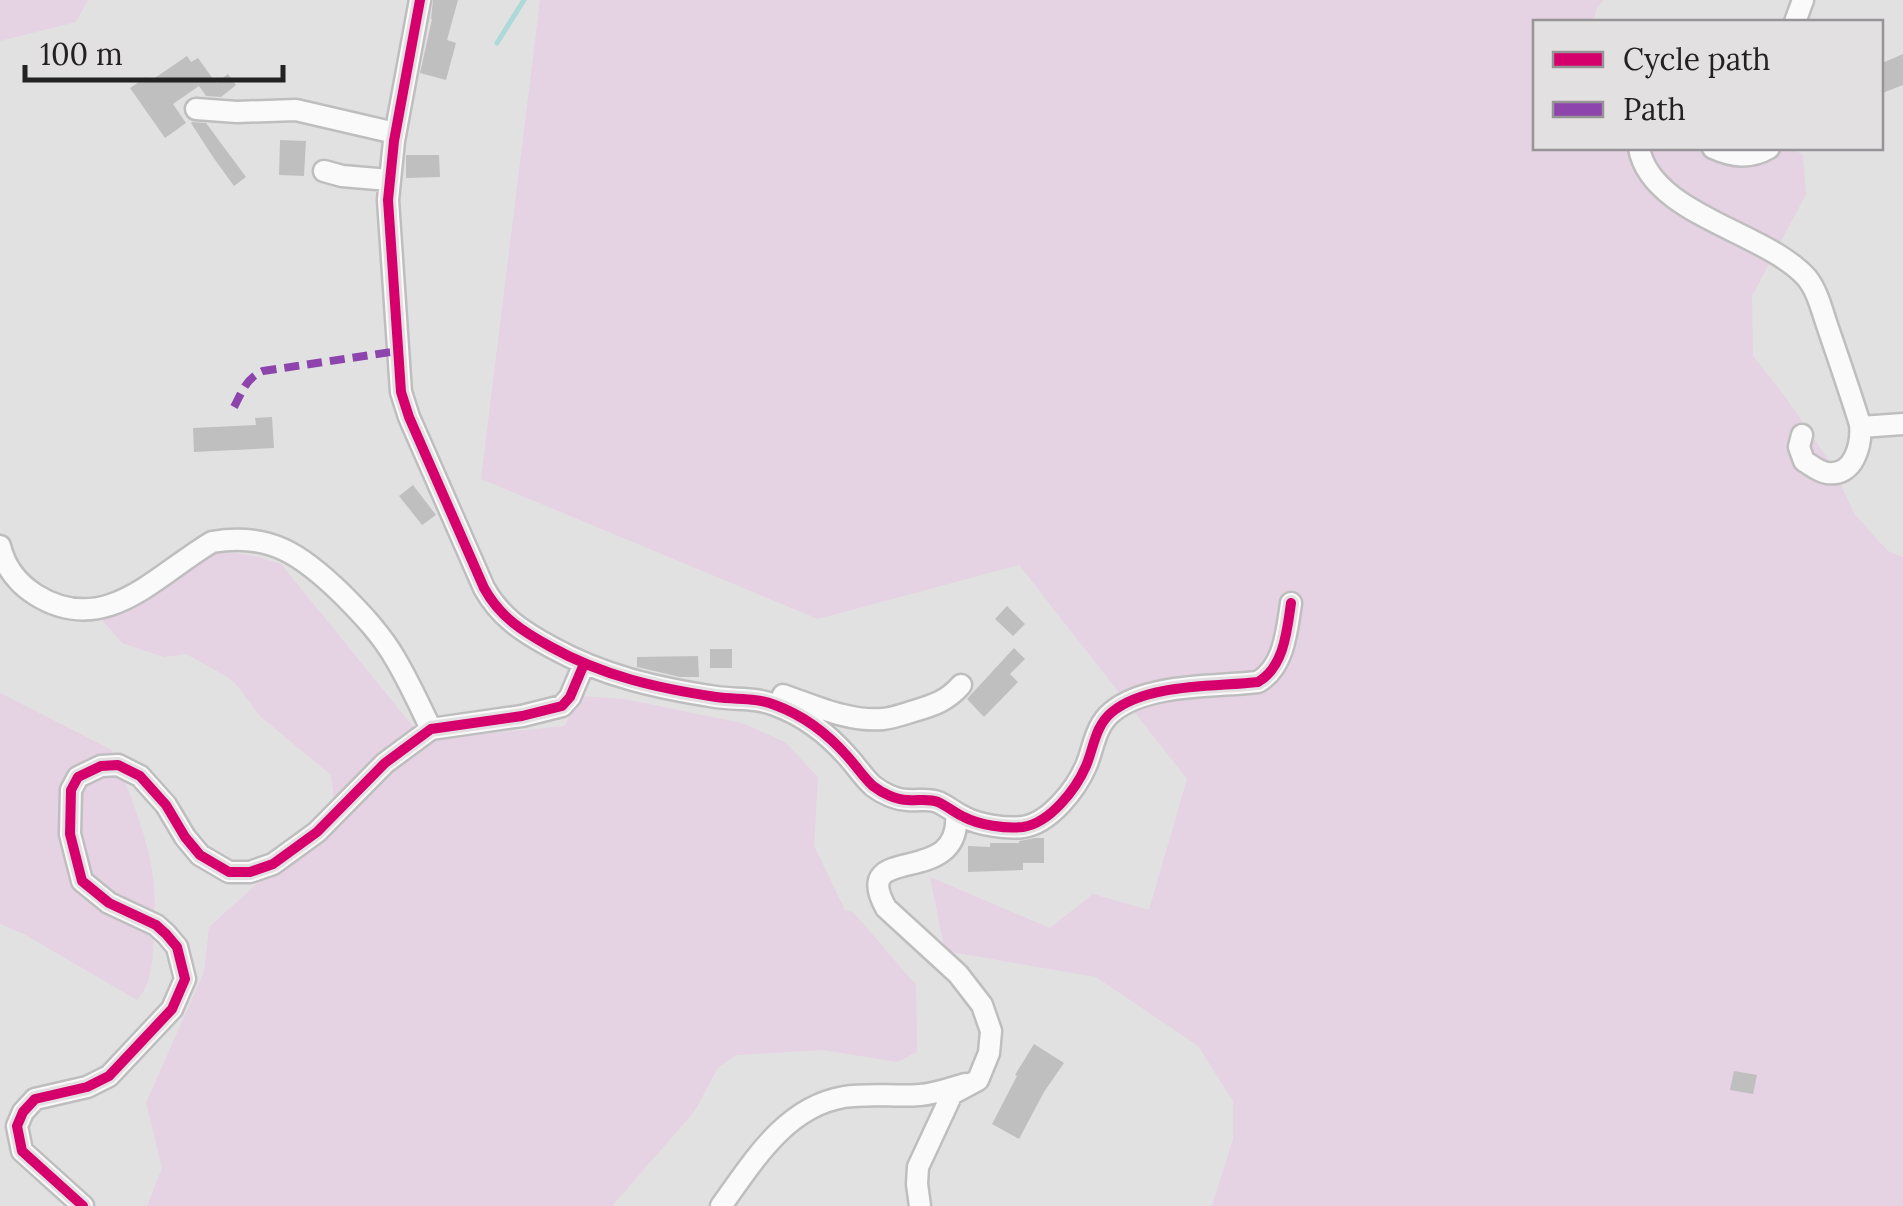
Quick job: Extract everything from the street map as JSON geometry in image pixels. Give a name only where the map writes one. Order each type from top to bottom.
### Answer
[{"type":"street","points":[[420,0],[388,200],[401,392],[484,588],[497,608],[520,630],[601,672],[660,688],[721,698],[750,697],[770,703],[822,730],[875,787],[898,799],[939,802],[970,820],[1023,826],[1059,805],[1080,778],[1098,730],[1111,712],[1171,689],[1258,682],[1271,674],[1280,653],[1290,603]]},
{"type":"street","points":[[196,109],[296,110],[396,133]]},
{"type":"street","points":[[1640,150],[1644,165],[1679,200],[1772,253],[1806,277],[1816,292],[1860,427],[1861,444],[1849,466],[1826,473],[1804,461],[1799,447],[1802,436]]},
{"type":"street","points":[[1718,150],[1747,156],[1766,150]]},
{"type":"street","points":[[324,171],[389,180]]},
{"type":"street","points":[[1860,427],[1903,424]]},
{"type":"street","points":[[0,546],[9,570],[24,585],[54,605],[74,610],[118,604],[212,542],[257,540],[289,551],[320,572],[362,614],[396,659],[431,729]]},
{"type":"street","points":[[84,1206],[22,1151],[17,1126],[23,1112],[46,1095],[88,1087],[109,1076],[172,1009],[184,979],[176,948],[166,934],[156,925],[109,903],[82,881],[70,834],[72,790],[78,778],[101,766],[118,765],[140,776],[166,805],[200,856],[229,872],[250,872],[272,864],[317,832],[386,762],[431,729],[562,706],[584,664]]},
{"type":"street","points":[[770,703],[781,694],[816,708],[883,719],[934,705],[949,698],[961,685]]},
{"type":"street","points":[[721,1206],[768,1142],[801,1112],[844,1097],[918,1096],[978,1080],[992,1040],[982,1004],[958,974],[886,908],[878,894],[883,873],[890,868],[930,859],[952,843],[956,813]]},
{"type":"street","points":[[920,1206],[918,1167],[952,1094],[972,1082]]},
{"type":"shaded area","points":[[0,0],[88,0],[76,22],[0,41]]},
{"type":"shaded area","points":[[540,0],[1603,0],[1594,20],[1533,20],[1533,150],[1794,150],[1803,155],[1806,194],[1752,296],[1753,356],[1830,462],[1855,515],[1888,551],[1903,557],[1903,1206],[1212,1206],[1233,1139],[1233,1101],[1198,1046],[1096,977],[945,951],[930,877],[1050,928],[1093,894],[1149,910],[1187,779],[1019,565],[818,619],[481,479]]},
{"type":"shaded area","points":[[221,551],[281,564],[424,740],[565,726],[578,696],[624,699],[742,723],[785,742],[818,777],[814,846],[845,910],[853,912],[916,985],[917,1052],[897,1062],[823,1050],[736,1055],[718,1068],[694,1112],[612,1206],[147,1206],[162,1168],[146,1103],[204,972],[209,927],[293,851],[334,799],[331,775],[261,717],[235,683],[186,654],[164,657],[122,643],[101,619],[199,555]]},
{"type":"shaded area","points":[[0,693],[112,750],[140,824],[153,880],[152,963],[148,982],[137,1000],[0,924]]},
{"type":"building","points":[[433,0],[458,0],[447,40],[456,43],[446,80],[420,73]]},
{"type":"building","points":[[1903,54],[1903,85],[1883,93],[1883,63]]},
{"type":"building","points":[[187,56],[191,62],[198,58],[216,83],[228,74],[236,85],[221,97],[206,96],[199,86],[173,104],[186,123],[165,138],[130,88],[146,77],[149,82]]},
{"type":"building","points":[[192,122],[206,123],[246,177],[234,186]]},
{"type":"building","points":[[280,140],[306,141],[304,176],[279,175]]},
{"type":"building","points":[[406,155],[439,155],[440,177],[406,178]]},
{"type":"building","points":[[272,417],[274,448],[194,452],[193,428],[256,425],[255,418]]},
{"type":"building","points":[[413,485],[436,515],[422,525],[399,496]]},
{"type":"building","points":[[1007,606],[1025,624],[1013,636],[995,619]]},
{"type":"building","points":[[1014,648],[1025,659],[1010,674],[1018,682],[984,717],[967,699]]},
{"type":"building","points":[[710,649],[732,649],[732,668],[710,668]]},
{"type":"building","points":[[698,656],[699,677],[680,677],[637,667],[637,657]]},
{"type":"building","points":[[1044,838],[1044,863],[1023,863],[1023,870],[968,872],[968,846],[990,847],[990,843],[1019,843]]},
{"type":"building","points":[[1034,1044],[1064,1063],[1019,1139],[992,1124]]},
{"type":"building","points":[[1734,1071],[1757,1075],[1753,1094],[1730,1090]]},
{"type":"waterway","points":[[497,43],[524,0]]},
{"type":"marked path","points":[[234,407],[248,382],[263,371],[398,351]]},
{"type":"cycle path","points":[[420,0],[394,141],[388,200],[401,392],[484,588],[497,607],[521,629],[590,666],[631,680],[775,705],[824,733],[885,794],[903,800],[934,801],[993,826],[1023,827],[1043,819],[1069,794],[1082,775],[1102,724],[1112,712],[1163,691],[1258,682],[1267,675],[1283,647],[1291,603]]},
{"type":"cycle path","points":[[83,1206],[22,1151],[17,1126],[23,1112],[35,1099],[87,1087],[109,1076],[172,1009],[185,979],[177,947],[166,934],[156,925],[109,903],[82,881],[70,834],[71,790],[78,777],[101,766],[118,765],[140,776],[166,805],[200,855],[229,872],[250,872],[273,864],[317,832],[385,763],[431,729],[562,706],[584,664]]}]
